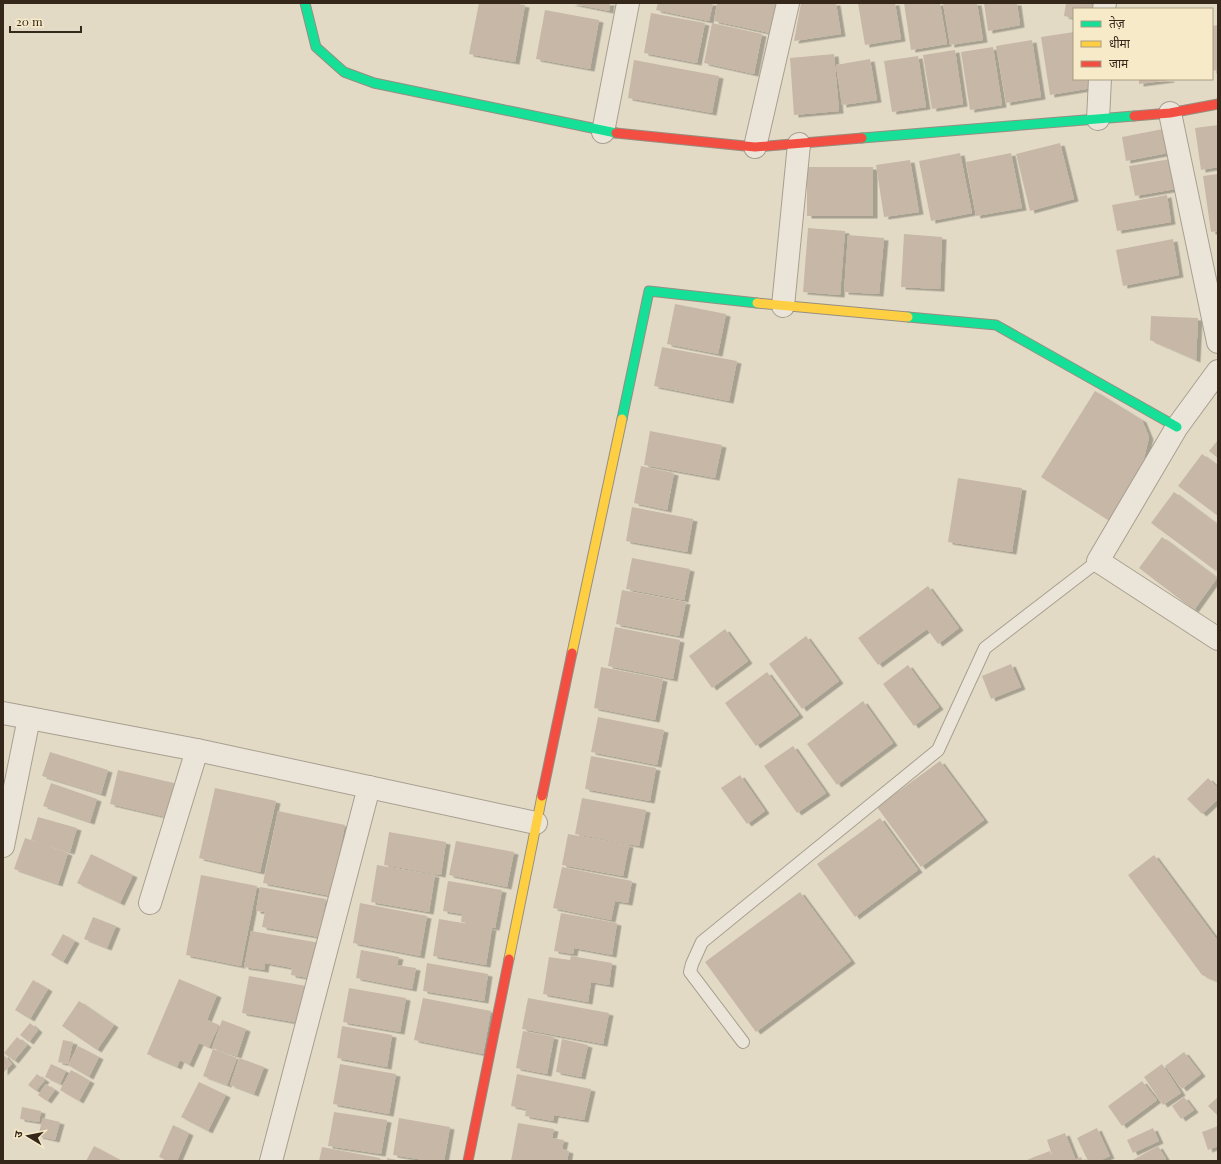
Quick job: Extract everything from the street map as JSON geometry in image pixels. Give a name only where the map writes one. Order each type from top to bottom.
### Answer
[{"type":"street","points":[[305,3],[316,47],[344,72],[374,84],[603,132],[755,147],[1170,113],[1218,104]]},
{"type":"street","points":[[603,132],[628,3]]},
{"type":"street","points":[[755,147],[788,3]]},
{"type":"street","points":[[1098,119],[1100,80]]},
{"type":"street","points":[[1170,113],[1218,342]]},
{"type":"street","points":[[783,306],[799,144]]},
{"type":"street","points":[[468,1161],[536,823],[649,292],[783,306],[996,325],[1177,427]]},
{"type":"street","points":[[1218,371],[1177,427],[1098,561],[1218,639]]},
{"type":"street","points":[[3,713],[197,750],[536,823]]},
{"type":"street","points":[[3,846],[29,718]]},
{"type":"street","points":[[150,903],[197,750]]},
{"type":"street","points":[[271,1161],[369,787]]},
{"type":"lane","points":[[743,1042],[690,972],[702,942],[938,750],[984,648],[1098,561]]},
{"type":"building","points":[[479,3],[512,3],[525,5],[515,62],[469,54]]},
{"type":"building","points":[[570,3],[610,3],[609,11]]},
{"type":"building","points":[[658,3],[713,3],[709,21],[656,10]]},
{"type":"building","points":[[717,3],[776,3],[770,33],[714,21]]},
{"type":"building","points":[[801,3],[836,3],[841,34],[794,41]]},
{"type":"building","points":[[858,3],[895,3],[901,39],[865,45]]},
{"type":"building","points":[[904,3],[940,3],[947,44],[911,50]]},
{"type":"building","points":[[943,3],[977,3],[983,40],[950,45]]},
{"type":"building","points":[[984,3],[1017,3],[1020,25],[988,31]]},
{"type":"building","points":[[1066,3],[1100,3],[1099,8],[1073,8],[1073,18],[1064,16]]},
{"type":"building","points":[[545,10],[599,20],[590,69],[536,59]]},
{"type":"building","points":[[651,13],[705,23],[697,63],[644,53]]},
{"type":"building","points":[[712,23],[762,34],[754,74],[704,63]]},
{"type":"building","points":[[1218,25],[1218,70],[1213,71],[1213,26]]},
{"type":"building","points":[[1073,32],[1073,80],[1091,80],[1092,88],[1050,95],[1041,37]]},
{"type":"building","points":[[1032,40],[1041,97],[1006,103],[996,46]]},
{"type":"building","points":[[993,47],[1002,105],[970,110],[961,52]]},
{"type":"building","points":[[955,50],[963,104],[932,109],[923,55]]},
{"type":"building","points":[[834,54],[839,111],[794,115],[790,58]]},
{"type":"building","points":[[918,56],[926,107],[892,112],[884,61]]},
{"type":"building","points":[[870,59],[877,100],[842,105],[836,65]]},
{"type":"building","points":[[634,60],[719,76],[712,113],[628,98]]},
{"type":"building","points":[[1139,80],[1170,80],[1139,84]]},
{"type":"building","points":[[1218,125],[1218,167],[1201,170],[1195,128]]},
{"type":"building","points":[[1168,128],[1173,152],[1126,161],[1122,137]]},
{"type":"building","points":[[1060,143],[1074,199],[1030,211],[1016,154]]},
{"type":"building","points":[[960,153],[972,213],[931,221],[919,161]]},
{"type":"building","points":[[1011,153],[1022,208],[976,216],[966,162]]},
{"type":"building","points":[[1176,158],[1181,188],[1135,196],[1129,166]]},
{"type":"building","points":[[910,160],[919,212],[884,217],[876,165]]},
{"type":"building","points":[[807,167],[873,167],[873,216],[807,216]]},
{"type":"building","points":[[1218,174],[1218,231],[1211,232],[1203,176]]},
{"type":"building","points":[[1167,195],[1171,222],[1117,231],[1112,205]]},
{"type":"building","points":[[808,228],[845,231],[840,295],[803,292]]},
{"type":"building","points":[[904,234],[942,237],[940,289],[901,287]]},
{"type":"building","points":[[848,235],[884,238],[879,294],[844,292]]},
{"type":"building","points":[[1173,239],[1179,275],[1123,286],[1116,250]]},
{"type":"building","points":[[675,304],[726,314],[718,354],[667,344]]},
{"type":"building","points":[[1151,316],[1198,318],[1196,360],[1150,340]]},
{"type":"building","points":[[662,347],[737,361],[729,401],[654,386]]},
{"type":"building","points":[[1095,391],[1142,420],[1149,437],[1142,467],[1108,520],[1041,477]]},
{"type":"building","points":[[650,431],[722,445],[715,478],[644,465]]},
{"type":"building","points":[[1218,440],[1218,458],[1209,451]]},
{"type":"building","points":[[1202,454],[1218,466],[1218,516],[1178,486]]},
{"type":"building","points":[[641,466],[674,473],[667,510],[634,503]]},
{"type":"building","points":[[958,478],[1022,488],[1012,552],[948,542]]},
{"type":"building","points":[[1174,492],[1218,525],[1218,569],[1216,571],[1151,523]]},
{"type":"building","points":[[632,507],[693,519],[687,552],[626,541]]},
{"type":"building","points":[[1162,537],[1217,578],[1194,610],[1139,568]]},
{"type":"building","points":[[632,558],[690,569],[684,600],[626,589]]},
{"type":"building","points":[[928,586],[959,628],[938,644],[927,629],[878,665],[858,638]]},
{"type":"building","points":[[622,590],[686,602],[679,636],[616,624]]},
{"type":"building","points":[[615,627],[680,640],[673,679],[608,666]]},
{"type":"building","points":[[725,629],[748,661],[712,688],[689,656]]},
{"type":"building","points":[[806,636],[839,681],[802,709],[769,664]]},
{"type":"building","points":[[1011,664],[1021,687],[991,699],[982,676]]},
{"type":"building","points":[[908,665],[939,707],[914,726],[883,684]]},
{"type":"building","points":[[601,667],[663,679],[655,720],[594,708]]},
{"type":"building","points":[[767,672],[799,715],[756,746],[725,703]]},
{"type":"building","points":[[863,701],[893,743],[837,785],[807,744]]},
{"type":"building","points":[[598,717],[664,730],[657,765],[591,752]]},
{"type":"building","points":[[793,746],[826,793],[797,813],[764,766]]},
{"type":"building","points":[[50,752],[108,770],[101,794],[42,776]]},
{"type":"building","points":[[591,756],[656,768],[650,801],[585,789]]},
{"type":"building","points":[[940,761],[984,820],[921,867],[877,807]]},
{"type":"building","points":[[118,770],[174,783],[166,817],[110,804]]},
{"type":"building","points":[[740,775],[765,811],[747,824],[721,788]]},
{"type":"building","points":[[1208,778],[1218,788],[1218,799],[1202,814],[1187,799]]},
{"type":"building","points":[[51,783],[97,799],[90,822],[43,806]]},
{"type":"building","points":[[215,788],[276,801],[260,872],[199,858]]},
{"type":"building","points":[[582,798],[646,810],[639,846],[575,834]]},
{"type":"building","points":[[278,811],[345,825],[331,896],[263,883]]},
{"type":"building","points":[[38,817],[77,828],[70,852],[31,840]]},
{"type":"building","points":[[880,818],[918,870],[855,917],[817,864]]},
{"type":"building","points":[[389,832],[446,842],[441,875],[384,865]]},
{"type":"building","points":[[568,834],[629,845],[623,876],[562,865]]},
{"type":"building","points":[[25,838],[68,853],[58,884],[14,869]]},
{"type":"building","points":[[456,841],[514,852],[507,887],[449,875]]},
{"type":"building","points":[[91,854],[133,875],[120,903],[77,883]]},
{"type":"building","points":[[1154,855],[1218,941],[1218,982],[1202,975],[1128,875]]},
{"type":"building","points":[[377,865],[435,875],[429,912],[371,902]]},
{"type":"building","points":[[562,867],[632,881],[628,903],[615,901],[611,920],[553,908]]},
{"type":"building","points":[[201,875],[257,886],[241,966],[186,955]]},
{"type":"building","points":[[448,881],[502,890],[495,928],[461,922],[462,914],[443,911]]},
{"type":"building","points":[[260,887],[326,899],[319,937],[262,927],[265,912],[256,911]]},
{"type":"building","points":[[800,892],[851,961],[756,1032],[705,962]]},
{"type":"building","points":[[360,903],[427,916],[420,956],[353,943]]},
{"type":"building","points":[[561,913],[617,923],[612,955],[574,948],[573,954],[554,951]]},
{"type":"building","points":[[93,917],[116,926],[107,948],[84,939]]},
{"type":"building","points":[[439,919],[492,928],[486,965],[433,956]]},
{"type":"building","points":[[251,931],[320,943],[314,979],[291,975],[292,968],[265,963],[264,970],[244,967]]},
{"type":"building","points":[[63,934],[75,941],[63,962],[51,955]]},
{"type":"building","points":[[361,950],[399,957],[397,965],[416,968],[412,989],[356,978]]},
{"type":"building","points":[[571,956],[612,963],[609,985],[591,982],[588,1002],[543,994],[549,957],[570,960]]},
{"type":"building","points":[[427,963],[488,974],[484,1001],[423,991]]},
{"type":"building","points":[[249,976],[312,987],[305,1024],[242,1013]]},
{"type":"building","points":[[179,979],[217,995],[207,1020],[219,1025],[209,1047],[199,1043],[189,1065],[180,1060],[177,1067],[147,1054]]},
{"type":"building","points":[[33,980],[48,989],[30,1019],[15,1010]]},
{"type":"building","points":[[349,988],[406,998],[400,1032],[343,1022]]},
{"type":"building","points":[[423,998],[491,1011],[483,1054],[414,1040]]},
{"type":"building","points":[[528,998],[609,1013],[603,1044],[522,1029]]},
{"type":"building","points":[[79,1001],[114,1025],[97,1050],[62,1026]]},
{"type":"building","points":[[222,1020],[246,1029],[237,1056],[212,1048]]},
{"type":"building","points":[[30,1023],[38,1030],[29,1042],[20,1035]]},
{"type":"building","points":[[342,1026],[392,1035],[387,1067],[337,1058]]},
{"type":"building","points":[[523,1031],[554,1037],[547,1074],[516,1068]]},
{"type":"building","points":[[17,1037],[27,1045],[14,1061],[4,1053]]},
{"type":"building","points":[[562,1039],[588,1045],[581,1077],[556,1072]]},
{"type":"building","points":[[63,1040],[73,1042],[68,1064],[58,1062]]},
{"type":"building","points":[[78,1046],[99,1057],[89,1077],[68,1065]]},
{"type":"building","points":[[213,1049],[237,1058],[227,1085],[203,1076]]},
{"type":"building","points":[[1184,1052],[1201,1074],[1182,1089],[1165,1066]]},
{"type":"building","points":[[3,1054],[12,1064],[3,1073]]},
{"type":"building","points":[[239,1058],[264,1067],[254,1094],[230,1085]]},
{"type":"building","points":[[51,1064],[66,1071],[60,1084],[45,1077]]},
{"type":"building","points":[[340,1064],[396,1074],[389,1114],[333,1104]]},
{"type":"building","points":[[1162,1064],[1181,1093],[1163,1105],[1144,1077]]},
{"type":"building","points":[[71,1070],[90,1081],[79,1101],[60,1090]]},
{"type":"building","points":[[37,1074],[45,1080],[36,1091],[28,1085]]},
{"type":"building","points":[[517,1074],[591,1089],[584,1120],[554,1115],[553,1121],[525,1116],[526,1109],[511,1106]]},
{"type":"building","points":[[1142,1081],[1157,1100],[1122,1126],[1108,1106]]},
{"type":"building","points":[[199,1082],[226,1095],[208,1131],[181,1117]]},
{"type":"building","points":[[46,1084],[55,1090],[47,1101],[38,1095]]},
{"type":"building","points":[[1184,1097],[1194,1110],[1181,1119],[1172,1106]]},
{"type":"building","points":[[1218,1097],[1218,1116],[1208,1106]]},
{"type":"building","points":[[22,1107],[41,1111],[39,1122],[20,1119]]},
{"type":"building","points":[[334,1112],[387,1120],[381,1154],[328,1146]]},
{"type":"building","points":[[43,1118],[60,1122],[55,1140],[38,1136]]},
{"type":"building","points":[[399,1118],[450,1127],[444,1161],[430,1161],[393,1155]]},
{"type":"building","points":[[518,1123],[554,1129],[552,1138],[564,1140],[562,1149],[569,1151],[567,1161],[511,1161]]},
{"type":"building","points":[[173,1125],[189,1133],[177,1161],[168,1161],[159,1157]]},
{"type":"building","points":[[1218,1126],[1218,1146],[1208,1150],[1202,1132]]},
{"type":"building","points":[[1097,1128],[1110,1156],[1099,1161],[1088,1161],[1077,1138]]},
{"type":"building","points":[[1153,1128],[1159,1141],[1133,1153],[1127,1140]]},
{"type":"building","points":[[1065,1133],[1075,1158],[1068,1161],[1054,1161],[1047,1140]]},
{"type":"building","points":[[94,1146],[122,1161],[86,1161]]},
{"type":"building","points":[[1158,1146],[1166,1159],[1163,1161],[1131,1161]]},
{"type":"building","points":[[322,1147],[380,1158],[380,1161],[319,1161]]},
{"type":"building","points":[[1050,1151],[1054,1161],[1025,1161],[1034,1157]]},
{"type":"building","points":[[1081,1157],[1083,1161],[1070,1161]]},
{"type":"building","points":[[387,1158],[397,1160],[397,1161],[387,1161]]},
{"type":"traffic: fast","points":[[305,3],[316,47],[344,72],[374,83],[616,133]]},
{"type":"traffic: fast","points":[[862,138],[1134,116]]},
{"type":"traffic: fast","points":[[622,419],[649,291],[757,303]]},
{"type":"traffic: fast","points":[[908,317],[996,325],[1177,427]]},
{"type":"traffic: slow","points":[[757,303],[908,317]]},
{"type":"traffic: slow","points":[[572,653],[622,419]]},
{"type":"traffic: slow","points":[[509,959],[542,796]]},
{"type":"traffic: jam","points":[[1134,116],[1170,113],[1218,104]]},
{"type":"traffic: jam","points":[[616,133],[755,147],[862,138]]},
{"type":"traffic: jam","points":[[542,796],[572,653]]},
{"type":"traffic: jam","points":[[468,1161],[509,959]]}]
